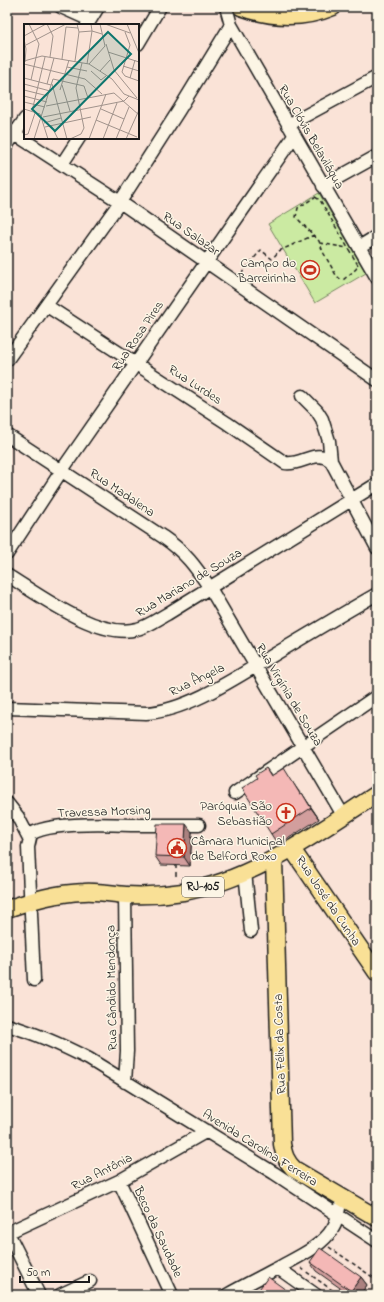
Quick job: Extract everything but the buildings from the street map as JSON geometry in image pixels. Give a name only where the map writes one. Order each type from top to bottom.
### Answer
[{"type":"main road","points":[[241,7],[257,12],[282,16],[311,14],[333,7]]},
{"type":"main road","name":"RJ-105","points":[[7,909],[44,897],[70,893],[98,892],[125,895],[155,895],[183,892],[209,885],[245,872],[274,859],[377,794]]},
{"type":"main road","name":"Rua José da Cunha","points":[[292,848],[377,973]]},
{"type":"main road","name":"Rua Félix da Costa","points":[[274,859],[282,1144],[284,1156],[287,1162],[294,1169],[377,1218]]},
{"type":"street","points":[[61,7],[88,22],[98,7]]},
{"type":"street","points":[[139,42],[160,7]]},
{"type":"street","name":"Rua Clóvis Belaviláqua","points":[[226,7],[231,24],[323,186],[354,247],[377,278]]},
{"type":"street","points":[[7,360],[120,202],[175,117],[231,24]]},
{"type":"street","points":[[288,125],[377,77]]},
{"type":"street","points":[[7,145],[11,132],[24,121]]},
{"type":"street","name":"Rua Salazar","points":[[11,132],[120,202],[377,380]]},
{"type":"street","name":"Rua Rosa Pires","points":[[7,554],[62,470],[294,136]]},
{"type":"street","points":[[62,164],[78,139]]},
{"type":"street","points":[[323,186],[377,156]]},
{"type":"street","points":[[354,247],[377,236]]},
{"type":"street","name":"Rua Lurdes","points":[[47,306],[227,423],[285,463],[290,464],[314,456],[322,456],[331,462]]},
{"type":"street","points":[[302,396],[318,411],[322,419],[329,441],[331,462],[377,548]]},
{"type":"street","name":"Rua Madalena","points":[[7,435],[174,545],[192,562],[210,588]]},
{"type":"street","name":"Rua Mariano de Souza","points":[[7,575],[78,618],[91,624],[110,630],[124,631],[138,629],[167,614],[210,588],[377,484]]},
{"type":"street","name":"Rua Virgínia de Souza","points":[[210,588],[344,815]]},
{"type":"street","name":"Rua Ângela","points":[[7,708],[153,713],[180,705],[204,695],[377,594]]},
{"type":"street","points":[[235,793],[377,696]]},
{"type":"street","points":[[7,803],[18,817],[29,838],[28,847],[34,980]]},
{"type":"street","name":"Travessa Morsing","points":[[29,838],[31,834],[36,831],[69,826],[101,824],[199,825]]},
{"type":"street","points":[[245,872],[251,931]]},
{"type":"street","name":"Rua Cândido Mendonça","points":[[125,895],[126,1082]]},
{"type":"street","name":"Avenida Carolina Ferreira","points":[[7,1024],[64,1046],[88,1059],[207,1131],[377,1241]]},
{"type":"street","name":"Rua Antônia","points":[[7,1232],[119,1181],[207,1131]]},
{"type":"street","name":"Beco da Saudade","points":[[119,1181],[172,1295]]},
{"type":"street","points":[[227,1295],[294,1259],[322,1241],[334,1228],[340,1203],[343,1198]]},
{"type":"street","points":[[7,1232],[40,1295]]},
{"type":"street","points":[[278,1268],[316,1295]]},
{"type":"street","points":[[60,1295],[90,1281]]},
{"type":"path","points":[[316,197],[320,200],[354,247],[358,266],[345,280],[342,280],[336,274],[323,252],[320,243],[314,235],[297,219],[297,209],[316,197]]},
{"type":"path","points":[[235,281],[261,250],[272,259],[279,251],[314,235]]},
{"type":"path","points":[[320,243],[354,247]]},
{"type":"path","points":[[176,865],[176,885]]},
{"type":"path","points":[[322,1241],[377,1280]]},
{"type":"path","points":[[294,1259],[299,1267],[339,1295]]},
{"type":"path","points":[[372,1295],[377,1288]]},
{"type":"green space","points":[[319,193],[366,273],[315,303],[268,224]]},
{"type":"place","name":"Campo do Barreirinha","points":[[310,270]]},
{"type":"place","name":"Paróquia São Sebastião","points":[[286,813]]},
{"type":"place","name":"Câmara Municipal de Belford Roxo","points":[[177,848]]}]
